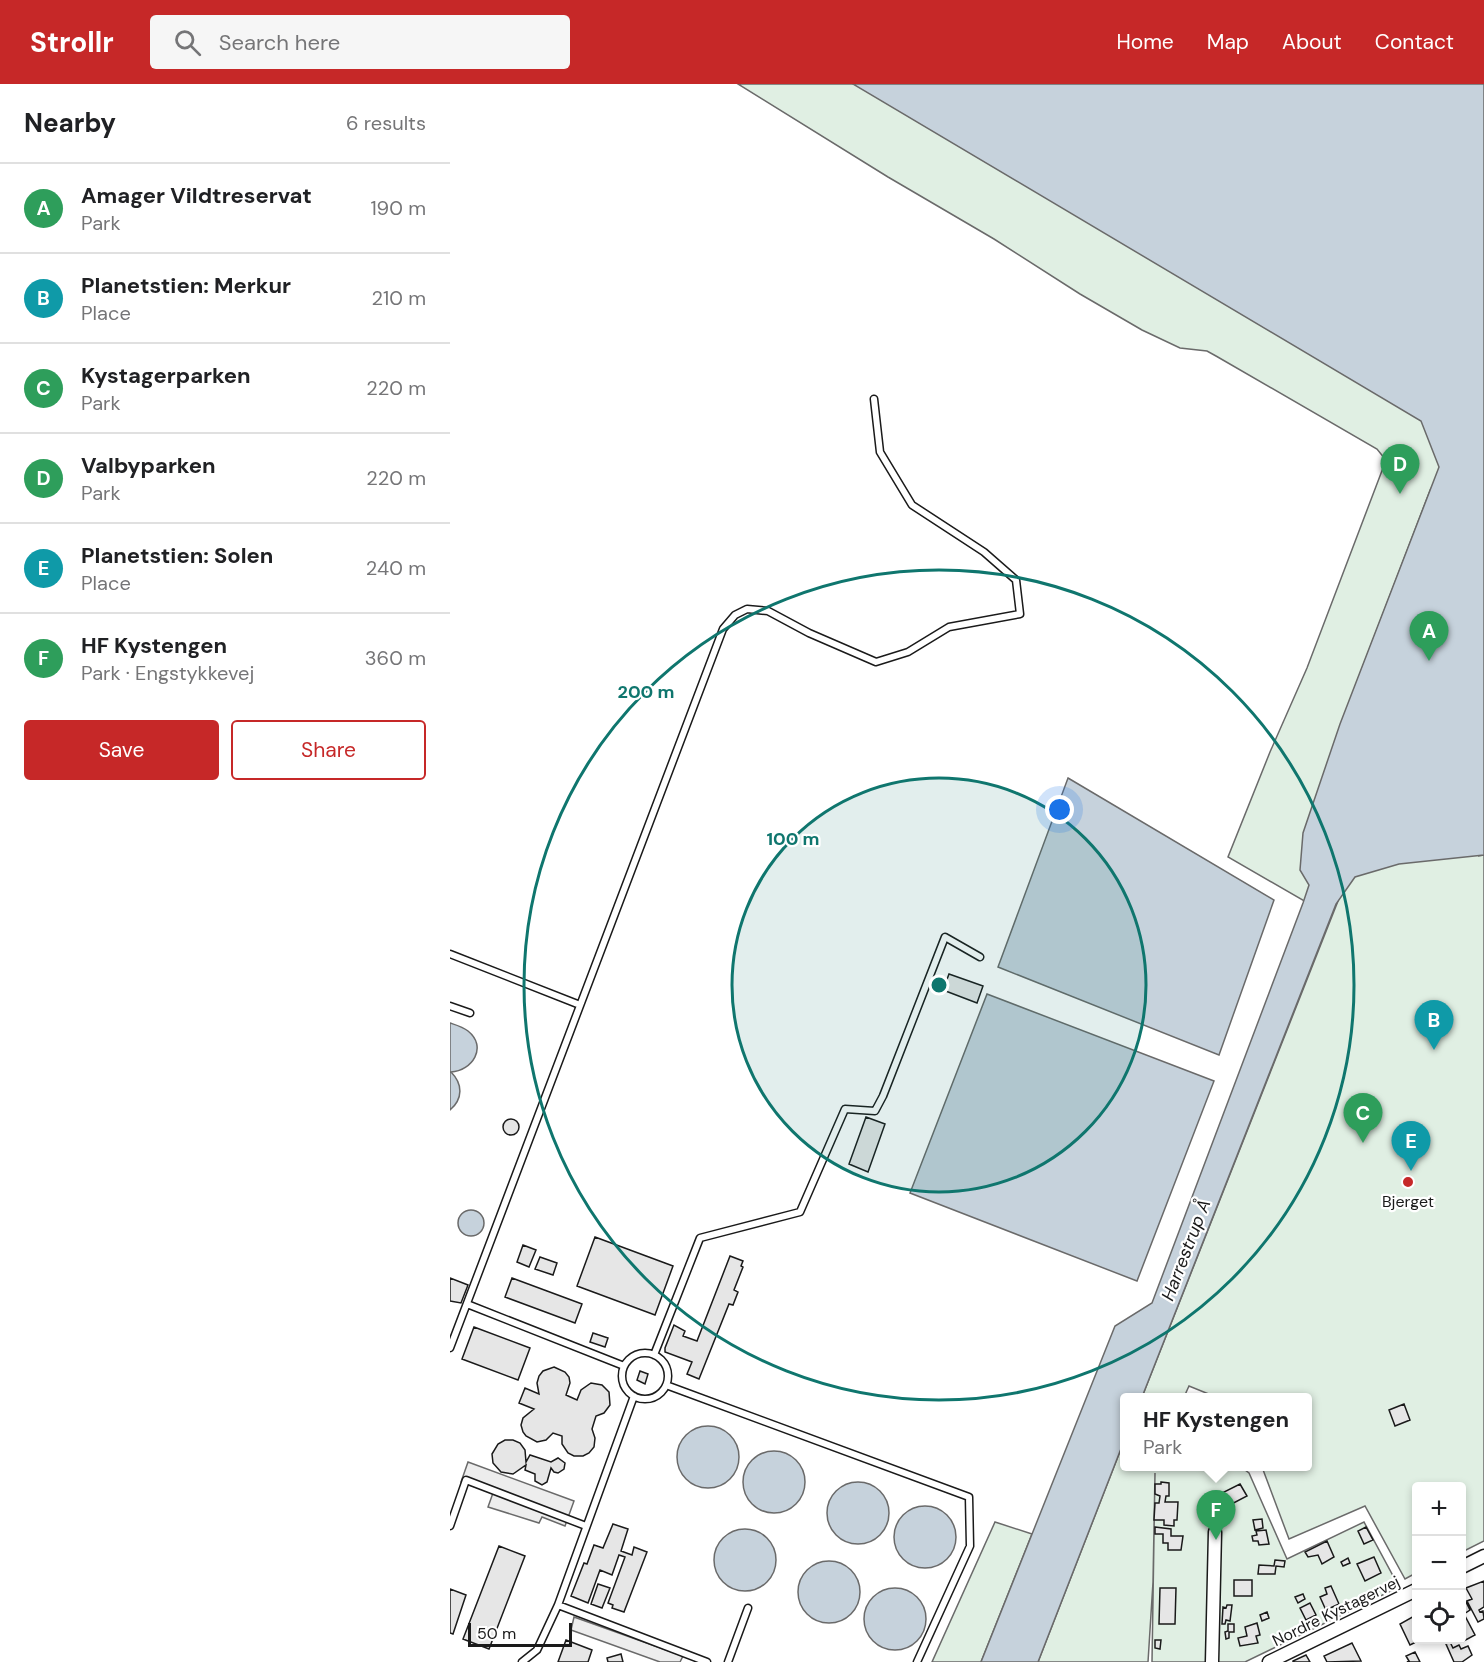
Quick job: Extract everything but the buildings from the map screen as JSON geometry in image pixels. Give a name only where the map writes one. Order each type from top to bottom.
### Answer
[{"type":"street","points":[[1212,1662],[1215,1532]]},
{"type":"street","points":[[1466,1565],[1484,1556]]},
{"type":"street","name":"Nordre Kystagervej","points":[[1269,1662],[1412,1592]]},
{"type":"lane","points":[[450,1348],[723,629],[735,615],[747,609],[768,611],[809,633],[876,662],[908,652],[949,627],[1021,614],[1016,580],[984,552],[912,505],[880,453],[874,399]]},
{"type":"lane","points":[[654,1355],[700,1238],[800,1212],[845,1109],[874,1111],[883,1096],[945,937],[980,957]]},
{"type":"lane","points":[[450,954],[580,1005]]},
{"type":"lane","points":[[450,1006],[470,1013]]},
{"type":"lane","points":[[467,1304],[624,1366]]},
{"type":"lane","points":[[654,1355],[664,1364],[667,1371],[666,1385],[656,1396],[641,1399],[628,1392],[622,1380],[624,1366],[633,1356],[654,1355]]},
{"type":"lane","points":[[666,1385],[969,1497],[970,1546],[917,1662]]},
{"type":"lane","points":[[522,1662],[537,1650],[558,1605],[634,1396]]},
{"type":"lane","points":[[450,1526],[466,1480],[586,1526]]},
{"type":"lane","points":[[558,1605],[707,1662]]},
{"type":"lane","points":[[728,1662],[748,1608]]},
{"type":"green space","points":[[738,84],[1484,84],[1484,853],[1478,856],[1484,855],[1484,1541],[1466,1550],[1466,1482],[1412,1482],[1412,1575],[1405,1579],[1365,1506],[1289,1539],[1264,1471],[1312,1471],[1312,1393],[1206,1393],[1189,1386],[1186,1393],[1144,1393],[1338,901],[1431,488],[1355,687],[1311,890],[1306,902],[1228,857],[1307,668],[1385,459],[1377,449],[1207,351],[1180,348],[1142,330],[1080,294],[994,239],[888,177]]},
{"type":"green space","points":[[1120,1451],[1120,1471],[1246,1471],[1287,1559],[1364,1522],[1399,1587],[1245,1662],[1152,1662],[1155,1473],[1153,1582],[1148,1662],[1038,1662]]},
{"type":"green space","points":[[995,1522],[1032,1534],[981,1662],[932,1662]]},
{"type":"shaded area","points":[[468,1462],[574,1501],[565,1526],[542,1517],[539,1523],[488,1507],[493,1493],[461,1482]]},
{"type":"shaded area","points":[[574,1617],[683,1656],[680,1662],[660,1662],[571,1630]]},
{"type":"water","name":"Harrestrup Å","points":[[853,84],[1484,84],[1484,855],[1399,864],[1355,877],[1336,904],[1144,1393],[1120,1393],[1120,1451],[1038,1662],[981,1662],[1115,1326],[1152,1303],[1303,903],[1309,885],[1300,870],[1303,833],[1340,724],[1439,467],[1421,421]]},
{"type":"water","points":[[1068,778],[1274,900],[1219,1055],[998,967]]},
{"type":"water","points":[[987,994],[1214,1081],[1137,1281],[910,1193]]},
{"type":"water","points":[[450,1023],[462,1027],[474,1037],[477,1051],[471,1063],[459,1071],[451,1072],[458,1081],[460,1091],[457,1101],[450,1110]]},
{"type":"water","points":[[471,1210],[480,1214],[484,1223],[480,1232],[471,1236],[462,1232],[458,1223],[462,1214]]},
{"type":"water","points":[[708,1426],[720,1428],[730,1435],[737,1445],[739,1457],[737,1469],[730,1479],[720,1486],[708,1488],[696,1486],[686,1479],[679,1469],[677,1457],[679,1445],[686,1435],[696,1428]]},
{"type":"water","points":[[774,1451],[786,1453],[796,1460],[803,1470],[805,1482],[803,1494],[796,1504],[786,1511],[774,1513],[762,1511],[752,1504],[745,1494],[743,1482],[745,1470],[752,1460],[762,1453]]},
{"type":"water","points":[[858,1482],[870,1484],[880,1491],[887,1501],[889,1513],[887,1525],[880,1535],[870,1542],[858,1544],[846,1542],[836,1535],[829,1525],[827,1513],[829,1501],[836,1491],[846,1484]]},
{"type":"water","points":[[925,1506],[937,1508],[947,1515],[954,1525],[956,1537],[954,1549],[947,1559],[937,1566],[925,1568],[913,1566],[903,1559],[896,1549],[894,1537],[896,1525],[903,1515],[913,1508]]},
{"type":"water","points":[[745,1529],[757,1531],[767,1538],[774,1548],[776,1560],[774,1572],[767,1582],[757,1589],[745,1591],[733,1589],[723,1582],[716,1572],[714,1560],[716,1548],[723,1538],[733,1531]]},
{"type":"water","points":[[829,1561],[841,1563],[851,1570],[858,1580],[860,1592],[858,1604],[851,1614],[841,1621],[829,1623],[817,1621],[807,1614],[800,1604],[798,1592],[800,1580],[807,1570],[817,1563]]},
{"type":"water","points":[[895,1588],[907,1590],[917,1597],[924,1607],[926,1619],[924,1631],[917,1641],[907,1648],[895,1650],[883,1648],[873,1641],[866,1631],[864,1619],[866,1607],[873,1597],[883,1590]]},
{"type":"place","name":"Valbyparken","points":[[1400,494]]},
{"type":"place","name":"Amager Vildtreservat","points":[[1429,661]]},
{"type":"place","name":"Planetstien: Merkur","points":[[1434,1050]]},
{"type":"place","name":"Kystagerparken","points":[[1363,1143]]},
{"type":"place","name":"Planetstien: Solen","points":[[1411,1171]]},
{"type":"place","name":"Bjerget","points":[[1408,1182]]},
{"type":"place","name":"HF Kystengen","points":[[1216,1540]]}]
